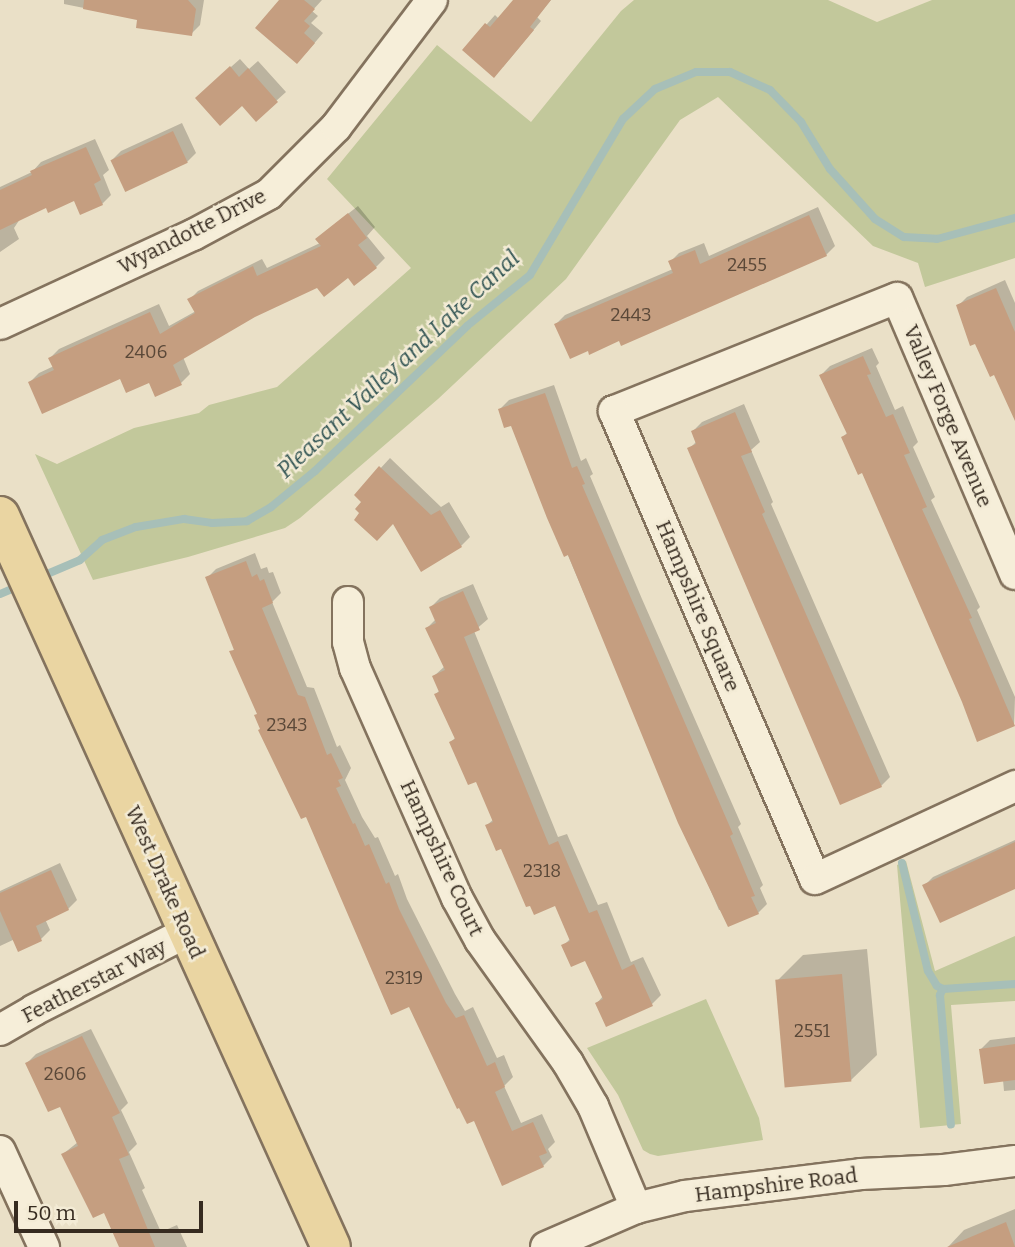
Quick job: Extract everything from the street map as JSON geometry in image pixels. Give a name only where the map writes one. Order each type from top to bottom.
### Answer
[{"type":"main road","name":"West Drake Road","points":[[0,516],[331,1247]]},
{"type":"street","name":"Wyandotte Drive","points":[[0,324],[193,235],[269,194],[312,155],[336,127],[429,1]]},
{"type":"street","name":"Valley Forge Avenue","points":[[897,298],[1015,574]]},
{"type":"street","name":"Hampshire Square","points":[[897,298],[614,411],[815,879],[1015,786]]},
{"type":"street","name":"Hampshire Court","points":[[348,602],[348,642],[355,668],[457,898],[480,940],[568,1063],[593,1106],[636,1208]]},
{"type":"street","name":"Featherstar Way","points":[[0,1030],[188,932]]},
{"type":"street","points":[[0,1151],[44,1247]]},
{"type":"street","name":"Hampshire Road","points":[[545,1247],[636,1208],[685,1196],[767,1185],[1015,1161]]},
{"type":"green space","points":[[634,0],[828,0],[877,22],[932,0],[1015,0],[1015,258],[925,287],[918,263],[873,246],[718,97],[680,120],[566,279],[438,399],[300,518],[285,528],[188,557],[93,580],[35,454],[57,464],[134,428],[199,413],[209,405],[277,387],[411,268],[327,179],[437,45],[531,122],[621,11]]},
{"type":"green space","points":[[906,861],[935,971],[1015,936],[1015,1001],[951,1005],[961,1124],[920,1128],[897,865]]},
{"type":"green space","points":[[706,999],[759,1118],[763,1140],[658,1156],[650,1154],[643,1150],[618,1095],[587,1048]]},
{"type":"building","points":[[84,0],[188,0],[196,9],[192,36],[136,28],[137,20],[83,9]]},
{"type":"building","points":[[279,0],[304,0],[315,9],[304,21],[310,26],[304,33],[315,43],[297,64],[255,28]]},
{"type":"building","points":[[513,0],[551,0],[530,27],[534,30],[494,78],[462,50],[485,23],[490,27]]},
{"type":"building","points":[[230,66],[239,77],[248,68],[278,102],[256,122],[242,106],[220,126],[195,98]]},
{"type":"building","points":[[173,131],[188,163],[125,192],[110,160]]},
{"type":"building","points":[[86,147],[101,180],[94,184],[103,205],[80,215],[74,201],[48,213],[46,208],[0,230],[0,190],[32,175],[30,171]]},
{"type":"building","points":[[348,213],[367,238],[358,245],[377,268],[354,286],[348,278],[324,297],[317,288],[255,317],[173,365],[182,385],[155,397],[149,383],[126,393],[120,379],[42,414],[28,382],[54,370],[48,358],[150,312],[160,334],[195,313],[187,299],[253,266],[257,276],[321,246],[315,239]]},
{"type":"building","points":[[809,215],[827,256],[621,346],[619,341],[589,355],[588,351],[570,359],[554,324],[673,273],[668,261],[695,250],[700,264]]},
{"type":"building","points":[[996,288],[1015,332],[1015,421],[994,375],[990,377],[975,344],[970,346],[956,305]]},
{"type":"building","points":[[863,356],[871,374],[867,375],[886,417],[893,414],[910,453],[904,455],[927,507],[922,509],[972,618],[969,619],[1015,726],[977,742],[862,473],[858,475],[841,437],[847,434],[819,375]]},
{"type":"building","points":[[545,393],[572,468],[577,466],[585,484],[582,485],[733,834],[730,836],[755,896],[751,897],[759,914],[728,927],[678,823],[568,555],[564,557],[511,426],[504,428],[498,409]]},
{"type":"building","points":[[735,412],[752,452],[741,456],[765,512],[762,514],[882,787],[840,805],[687,448],[696,444],[691,431]]},
{"type":"building","points":[[379,466],[431,515],[440,510],[462,547],[421,572],[393,524],[377,541],[354,520],[359,513],[355,509],[361,502],[354,495]]},
{"type":"building","points":[[246,561],[252,577],[257,574],[260,581],[264,579],[273,603],[262,608],[298,695],[305,697],[327,755],[331,753],[343,778],[338,780],[341,786],[336,788],[353,824],[355,823],[365,846],[369,844],[386,884],[389,882],[399,909],[446,1003],[456,1018],[464,1015],[487,1066],[495,1062],[505,1087],[495,1092],[512,1131],[533,1122],[547,1153],[539,1156],[544,1167],[502,1186],[474,1121],[467,1124],[459,1108],[457,1109],[409,1007],[391,1015],[306,817],[301,819],[258,730],[260,729],[254,715],[257,714],[229,651],[234,650],[205,577]]},
{"type":"building","points":[[463,591],[480,630],[464,637],[549,845],[558,841],[589,913],[597,910],[622,970],[634,964],[653,1006],[606,1027],[595,1003],[603,999],[585,961],[571,967],[561,945],[570,941],[555,906],[534,915],[530,906],[526,907],[501,849],[496,851],[485,825],[493,822],[476,782],[468,785],[449,742],[455,739],[434,694],[439,692],[432,676],[445,670],[425,628],[436,623],[429,607]]},
{"type":"building","points":[[1015,842],[1015,889],[940,923],[922,885]]},
{"type":"building","points":[[51,870],[69,910],[36,926],[42,941],[18,952],[0,911],[0,893]]},
{"type":"building","points":[[842,974],[851,1082],[785,1087],[775,980]]},
{"type":"building","points":[[82,1036],[120,1113],[112,1117],[129,1155],[119,1159],[155,1247],[119,1247],[104,1213],[93,1218],[61,1154],[78,1146],[60,1107],[48,1112],[25,1063]]},
{"type":"building","points":[[1015,1044],[1015,1080],[984,1084],[979,1049]]},
{"type":"building","points":[[1006,1222],[1015,1247],[947,1247]]},
{"type":"waterway","name":"Pleasant Valley and Lake Canal","points":[[40,577],[80,560],[102,540],[136,527],[184,519],[212,523],[247,521],[271,507],[315,471],[467,326],[530,275],[623,119],[655,89],[696,72],[730,72],[770,90],[801,122],[830,169],[875,219],[904,237],[937,239],[1015,218]]},
{"type":"waterway","name":"Pleasant Valley and Lake Canal","points":[[0,594],[21,585]]},
{"type":"waterway","points":[[902,863],[928,971],[937,986],[943,989],[1015,984]]},
{"type":"waterway","points":[[943,989],[940,995],[951,1125]]}]
